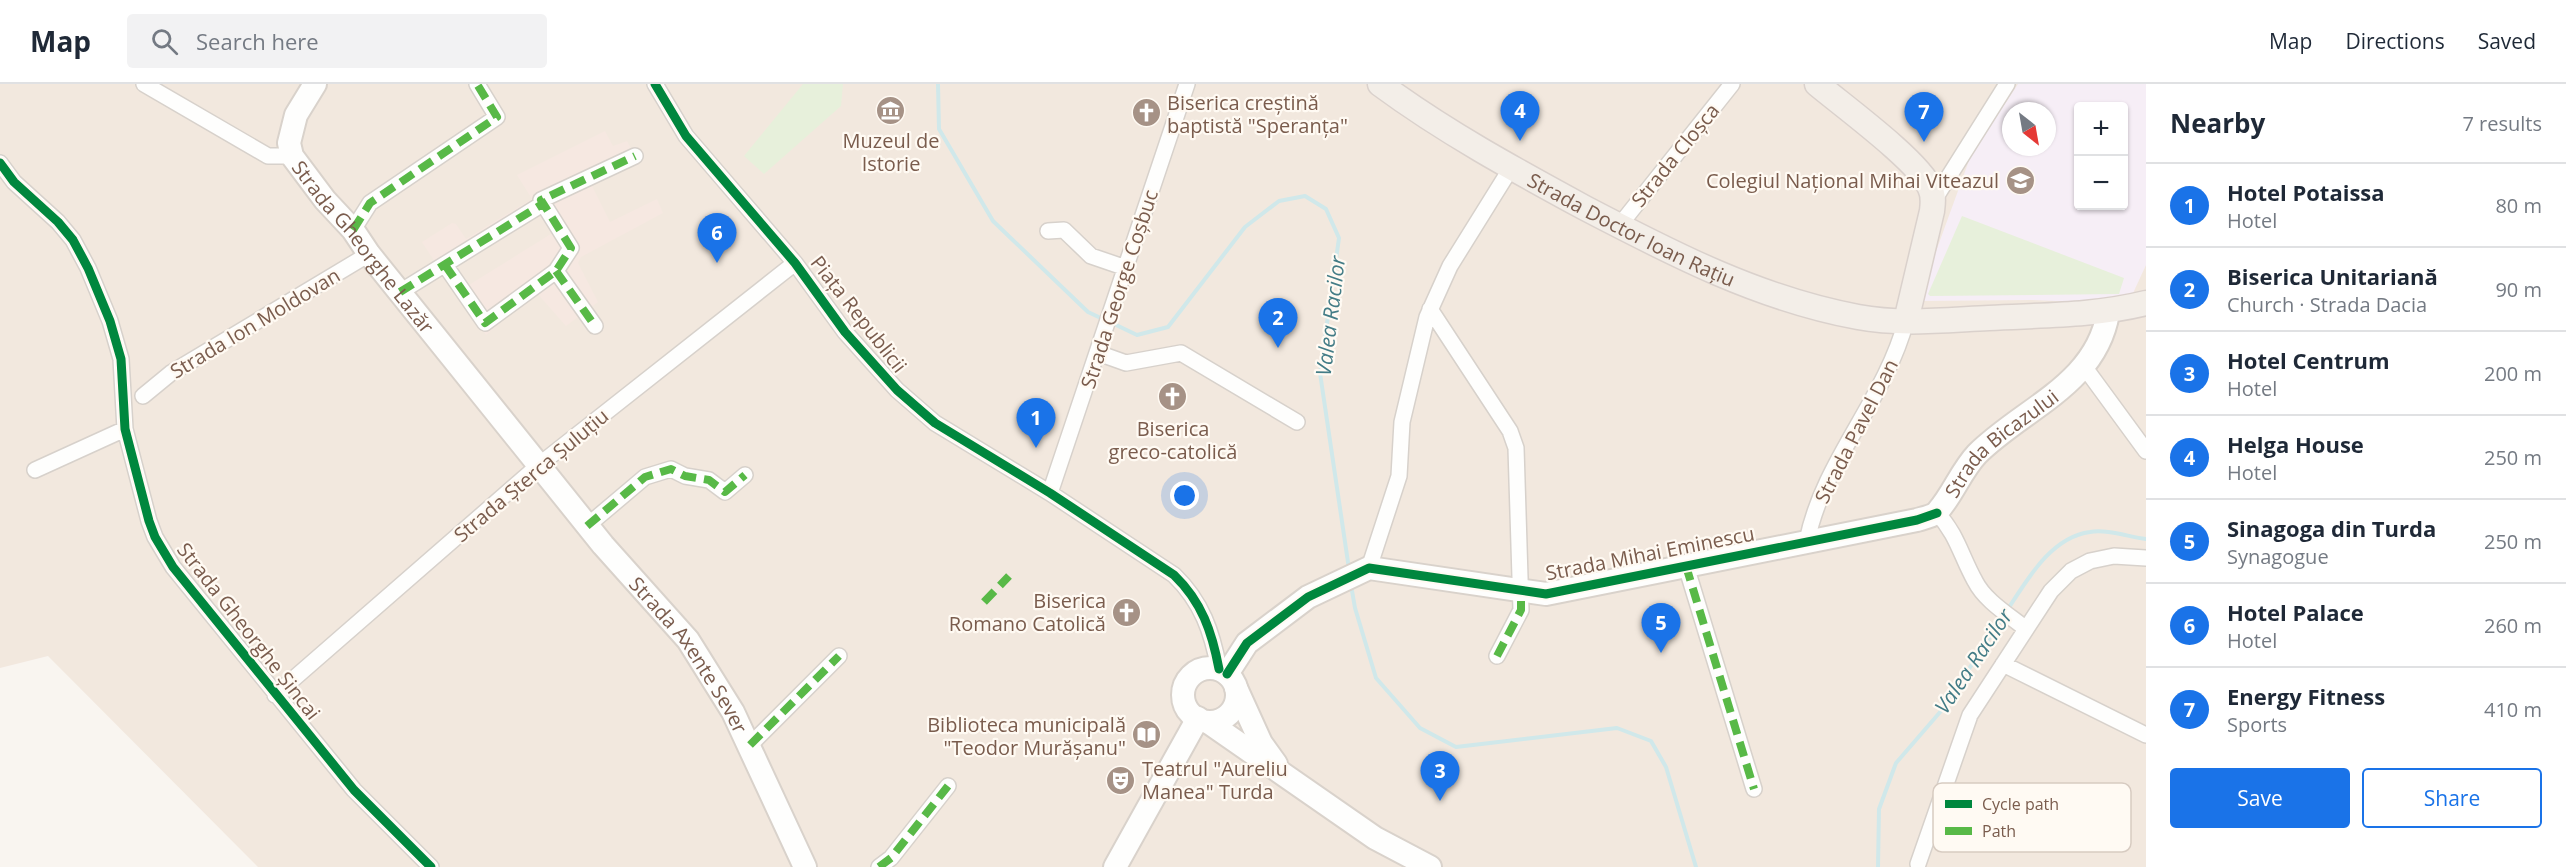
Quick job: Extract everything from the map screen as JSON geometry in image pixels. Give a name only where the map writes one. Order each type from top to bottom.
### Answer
[{"type":"main road","points":[[292,156],[289,143],[296,116],[315,84]]},
{"type":"main road","name":"Strada Doctor Ioan Rațiu","points":[[1380,84],[1421,114],[1511,168],[1618,226],[1712,273],[1801,304],[1860,318],[1906,321],[2108,313],[2146,303]]},
{"type":"main road","points":[[1817,84],[1916,167],[1931,188],[1934,200],[1906,321]]},
{"type":"main road","name":"Strada Gheorghe Lazăr","points":[[292,156],[539,465]]},
{"type":"main road","name":"Strada Bicazului","points":[[1937,513],[1962,471],[1979,452],[2070,382],[2101,339],[2108,313]]},
{"type":"main road","name":"Strada Axente Sever","points":[[539,465],[587,526],[688,640],[716,681],[750,745],[802,865]]},
{"type":"main road","name":"Strada Mihai Eminescu","points":[[1365,569],[1521,592],[1557,592],[1917,520],[1937,513]]},
{"type":"main road","points":[[1228,677],[1247,643],[1308,597],[1365,569]]},
{"type":"main road","points":[[1282,773],[1261,742],[1228,677],[1199,670],[1186,684],[1185,704],[1203,720],[1375,838],[1430,867]]},
{"type":"main road","name":"Piața Republicii","points":[[1203,720],[1223,718],[1235,706],[1228,677]]},
{"type":"main road","points":[[1115,867],[1203,720]]},
{"type":"street","name":"Strada Gheorghe Lazăr","points":[[144,84],[268,156],[292,156]]},
{"type":"street","points":[[353,230],[361,215],[375,200],[497,117],[477,84]]},
{"type":"street","name":"Piața Republicii","points":[[655,84],[686,135],[795,263],[845,332],[897,390],[935,423],[1159,563],[1186,587],[1212,633],[1228,677]]},
{"type":"street","name":"Strada George Coșbuc","points":[[1050,493],[1187,84]]},
{"type":"street","name":"Strada Cloșca","points":[[1618,226],[1732,84]]},
{"type":"street","points":[[1934,200],[2007,84]]},
{"type":"street","points":[[445,265],[485,323],[556,271],[571,248],[541,200],[635,156]]},
{"type":"street","name":"Strada Gheorghe Șincai","points":[[0,163],[14,182],[58,222],[73,240],[88,268],[110,321],[121,359],[125,429],[155,537],[173,567],[354,790],[431,867]]},
{"type":"street","points":[[1365,569],[1400,476],[1402,422],[1430,309],[1450,266],[1511,168]]},
{"type":"street","points":[[400,292],[544,203]]},
{"type":"street","points":[[1048,231],[1064,230],[1091,256],[1126,268]]},
{"type":"street","name":"Strada Ion Moldovan","points":[[143,396],[171,373],[369,254]]},
{"type":"street","name":"Strada Șterca Șuluțiu","points":[[275,695],[539,465],[795,263]]},
{"type":"street","points":[[556,271],[595,326]]},
{"type":"street","points":[[1430,309],[1514,440],[1521,592]]},
{"type":"street","name":"Strada Pavel Dan","points":[[1807,541],[1813,517],[1832,470],[1868,409],[1900,341],[1906,321]]},
{"type":"street","points":[[1420,347],[1434,340],[1450,340]]},
{"type":"street","points":[[1100,349],[1126,363],[1181,353],[1297,422]]},
{"type":"street","points":[[2083,365],[2146,450]]},
{"type":"street","points":[[35,470],[125,429]]},
{"type":"street","points":[[587,526],[645,477],[671,469],[686,476],[709,480],[725,492],[745,475]]},
{"type":"street","name":"Strada Bicazului","points":[[1937,513],[1951,528],[1975,583],[1988,598],[2026,629]]},
{"type":"street","points":[[1946,783],[1970,716],[2051,591],[2071,571],[2090,561],[2114,556],[2146,558]]},
{"type":"street","name":"Strada Mihai Eminescu","points":[[1686,566],[1754,789]]},
{"type":"street","name":"Strada Mihai Eminescu","points":[[1497,657],[1521,609],[1521,592]]},
{"type":"street","points":[[750,745],[839,656]]},
{"type":"street","points":[[2003,664],[2146,735]]},
{"type":"street","points":[[879,867],[891,858],[948,786]]},
{"type":"street","points":[[1918,864],[1933,821]]},
{"type":"shaded area","points":[[0,84],[2146,84],[2146,867],[258,867],[48,656],[0,668]]},
{"type":"shaded area","name":"Colegiul Național Mihai Viteazul","points":[[2018,84],[2146,84],[2146,265],[2128,304],[2031,300],[1918,301],[1971,155],[2002,108],[2002,156],[2056,156],[2056,102],[2006,102]]},
{"type":"shaded area","points":[[605,131],[613,146],[627,141],[637,160],[592,186],[610,222],[657,199],[663,213],[581,257],[578,263],[598,302],[566,326],[536,292],[486,335],[456,293],[554,232],[543,213],[463,261],[444,276],[422,242],[452,223],[456,224],[466,239],[532,199],[517,175]]},
{"type":"green space","points":[[803,84],[843,84],[841,106],[764,174],[744,156]]},
{"type":"green space","points":[[1962,216],[2124,278],[2119,294],[1930,296],[1928,294]]},
{"type":"waterway","name":"Valea Racilor","points":[[938,84],[939,129],[993,221],[1088,312],[1105,320]]},
{"type":"waterway","name":"Valea Racilor","points":[[1112,323],[1137,335],[1168,327],[1245,227],[1279,201],[1305,196],[1326,209],[1339,238],[1320,373],[1349,569]]},
{"type":"waterway","name":"Valea Racilor","points":[[2008,609],[2032,573],[2063,542],[2090,532],[2146,539]]},
{"type":"waterway","name":"Valea Racilor","points":[[1351,585],[1355,608],[1376,678],[1420,728],[1456,747],[1617,728],[1651,741],[1666,767],[1696,867]]},
{"type":"waterway","name":"Valea Racilor","points":[[1878,867],[1879,809],[1896,763],[1941,711],[2004,616]]},
{"type":"marked path","points":[[353,230],[370,203],[497,117],[477,84]]},
{"type":"marked path","points":[[445,265],[485,323],[556,271],[571,248],[541,200],[635,156]]},
{"type":"marked path","points":[[400,292],[544,203]]},
{"type":"marked path","points":[[556,271],[595,326]]},
{"type":"marked path","points":[[587,526],[645,477],[671,469],[685,476],[709,480],[725,492],[745,475]]},
{"type":"marked path","points":[[1686,566],[1754,789]]},
{"type":"marked path","points":[[984,602],[1009,576]]},
{"type":"marked path","points":[[1497,656],[1521,610],[1521,592]]},
{"type":"marked path","points":[[750,745],[839,656]]},
{"type":"marked path","points":[[879,867],[891,858],[948,786]]},
{"type":"cycle path","points":[[655,84],[686,136],[795,263],[845,332],[897,390],[935,423],[1050,493],[1174,575],[1199,607],[1213,642],[1219,669]]},
{"type":"cycle path","points":[[0,163],[14,182],[58,222],[73,240],[88,268],[110,321],[121,359],[125,429],[149,521],[155,537],[173,567],[354,790],[431,867]]},
{"type":"cycle path","points":[[1227,674],[1247,643],[1308,597],[1369,568],[1546,594],[1917,520],[1937,513]]},
{"type":"place","name":"Muzeul de Istorie","points":[[891,110]]},
{"type":"place","name":"Biserica creștină baptistă \"Speranța\"","points":[[1146,113]]},
{"type":"place","name":"Helga House","points":[[1520,141]]},
{"type":"place","name":"Energy Fitness","points":[[1924,142]]},
{"type":"place","name":"Colegiul Național Mihai Viteazul","points":[[2020,180]]},
{"type":"place","name":"Hotel Palace","points":[[717,263]]},
{"type":"place","name":"Biserica Unitariană","points":[[1278,348]]},
{"type":"place","name":"Biserica greco-catolică","points":[[1173,397]]},
{"type":"place","name":"Hotel Potaissa","points":[[1036,448]]},
{"type":"place","name":"Biserica Romano Catolică","points":[[1127,612]]},
{"type":"place","name":"Sinagoga din Turda","points":[[1661,653]]},
{"type":"place","name":"Biblioteca municipală \"Teodor Murășanu\"","points":[[1147,735]]},
{"type":"place","name":"Teatrul \"Aureliu Manea\" Turda","points":[[1121,780]]},
{"type":"place","name":"Hotel Centrum","points":[[1440,801]]}]
